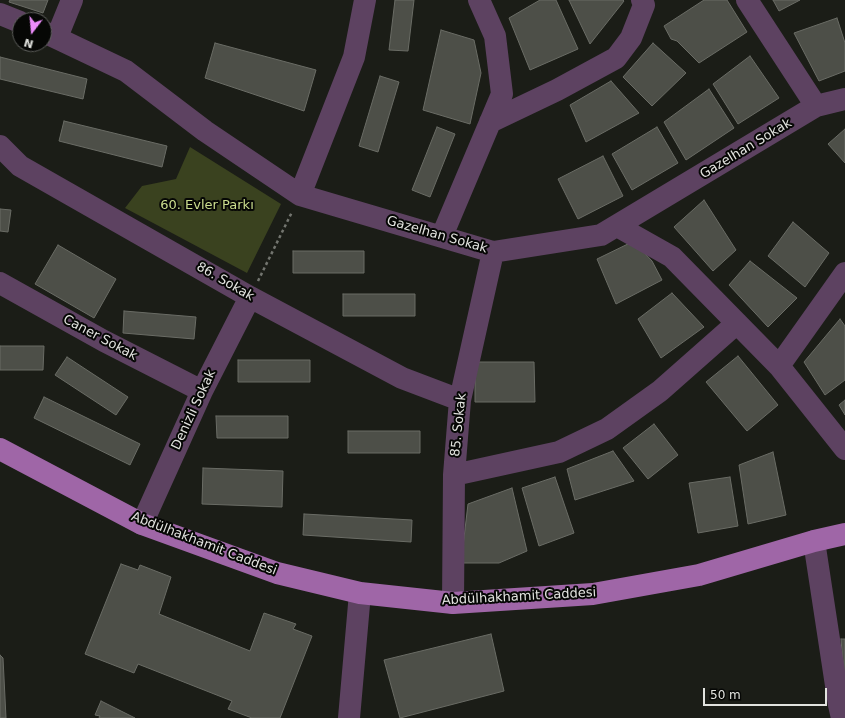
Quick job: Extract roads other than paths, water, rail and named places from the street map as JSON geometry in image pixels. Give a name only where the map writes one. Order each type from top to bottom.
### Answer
[{"type":"main road","name":"Abdülhakhamit Caddesi","points":[[0,449],[142,524],[277,573],[360,593],[453,602],[593,594],[699,575],[814,541],[845,534]]},
{"type":"street","points":[[52,32],[72,0]]},
{"type":"street","points":[[300,195],[354,57],[365,0]]},
{"type":"street","points":[[442,236],[502,94],[494,36],[479,0]]},
{"type":"street","points":[[747,0],[816,106]]},
{"type":"street","points":[[490,122],[557,90],[616,58],[631,38],[646,2]]},
{"type":"street","points":[[0,14],[12,19]]},
{"type":"street","name":"Gazelhan Sokak","points":[[52,36],[126,71],[205,131],[300,195],[493,252],[600,235],[816,106],[845,99]]},
{"type":"street","name":"86. Sokak","points":[[0,146],[20,166],[250,297],[402,378],[460,400]]},
{"type":"street","points":[[617,226],[672,257],[779,366],[845,449]]},
{"type":"street","name":"85. Sokak","points":[[453,602],[454,475],[460,400],[493,252]]},
{"type":"street","points":[[779,366],[845,273]]},
{"type":"street","name":"Caner Sokak","points":[[0,283],[104,341],[202,391]]},
{"type":"street","name":"Denizli Sokak","points":[[142,524],[202,391],[250,297]]},
{"type":"street","points":[[454,475],[560,452],[607,429],[660,391],[737,323]]},
{"type":"street","points":[[814,541],[836,626],[839,705],[842,718]]},
{"type":"street","points":[[349,718],[360,593]]},
{"type":"park label","name":"60. Evler Parkı","points":[[207,206]]}]
